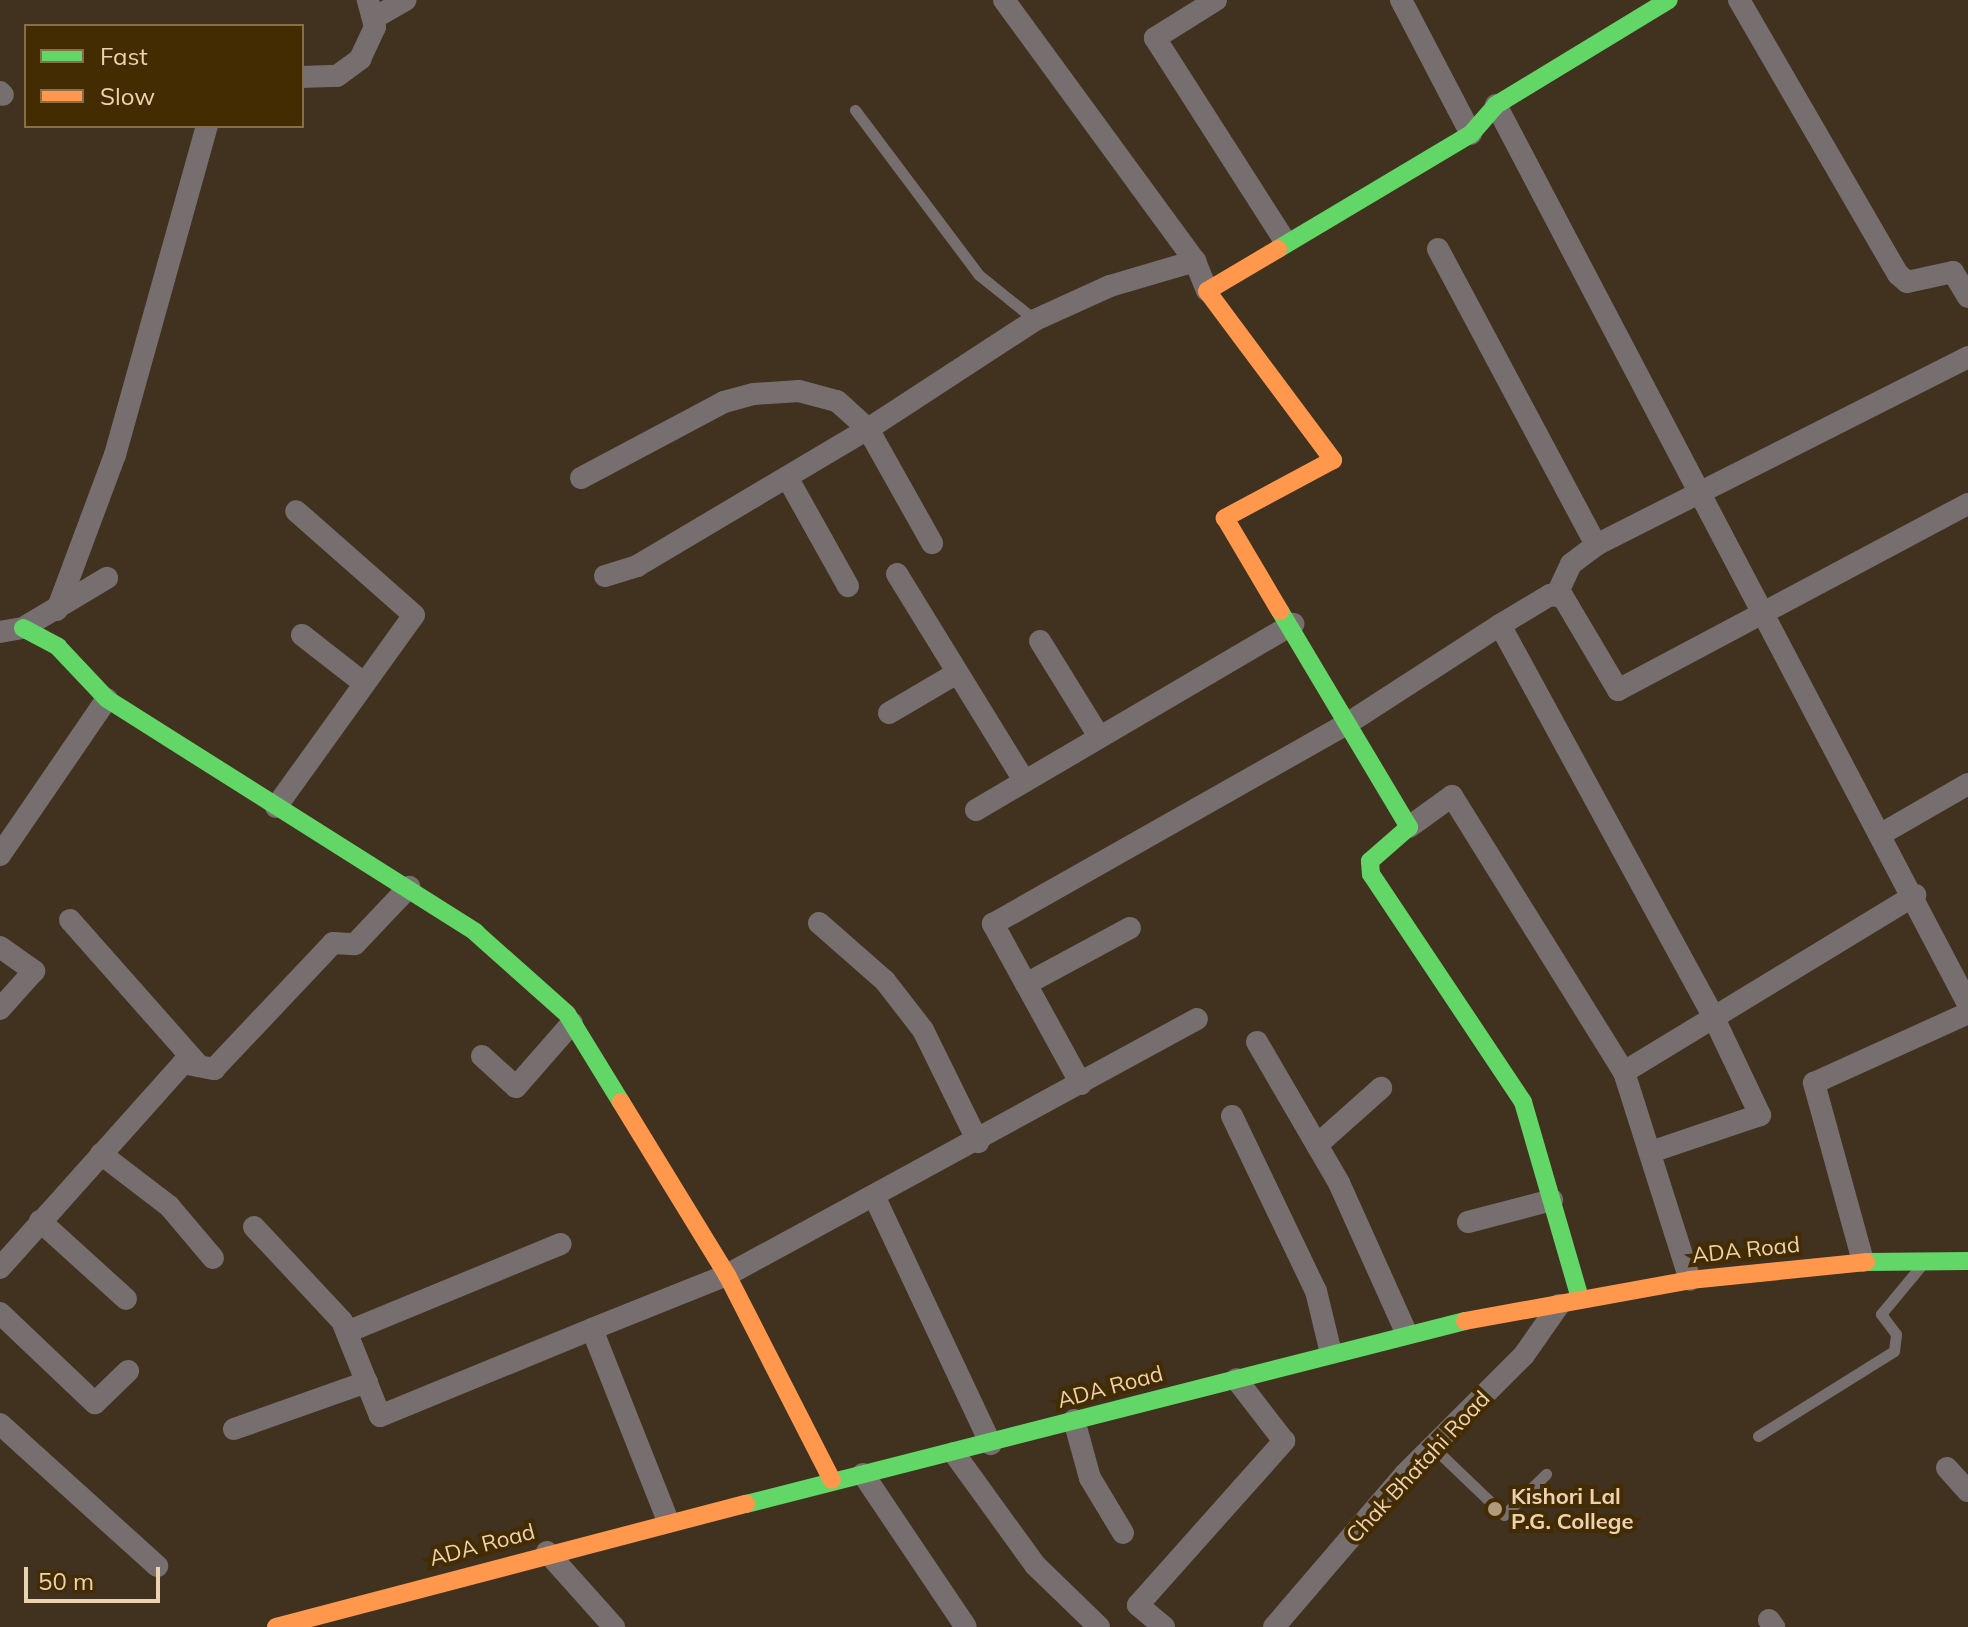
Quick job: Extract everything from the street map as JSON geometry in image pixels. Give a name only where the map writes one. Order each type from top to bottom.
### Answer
[{"type":"street","points":[[304,77],[349,70],[370,44],[372,8],[405,0]]},
{"type":"street","points":[[1004,0],[1195,261],[1207,291],[1333,460],[1225,518],[1293,624],[1409,827]]},
{"type":"street","points":[[1216,0],[1155,38],[1285,241]]},
{"type":"street","points":[[1401,0],[1471,134]]},
{"type":"street","points":[[1207,291],[1285,241],[1471,134],[1496,105],[1669,0]]},
{"type":"street","points":[[1739,0],[1898,274],[1907,282],[1953,272],[1968,297]]},
{"type":"street","points":[[1496,105],[1697,491],[1883,833],[1968,1004]]},
{"type":"street","points":[[57,610],[115,455],[206,128]]},
{"type":"street","points":[[1438,249],[1596,545]]},
{"type":"street","points":[[605,576],[637,566],[868,429],[1035,320],[1110,286],[1195,261]]},
{"type":"street","points":[[1081,1084],[993,924],[1350,722],[1500,625],[1557,594],[1571,564],[1596,545],[1697,491],[1968,357]]},
{"type":"street","points":[[581,478],[712,408],[754,394],[799,391],[837,401],[868,429],[932,543]]},
{"type":"street","points":[[787,477],[848,586]]},
{"type":"street","points":[[1557,594],[1618,690],[1968,504]]},
{"type":"street","points":[[276,807],[361,681],[414,615],[296,511]]},
{"type":"street","points":[[897,574],[1023,779]]},
{"type":"street","points":[[0,632],[23,628],[107,578]]},
{"type":"street","points":[[976,810],[1023,779],[1293,624]]},
{"type":"street","points":[[1500,625],[1713,1016],[1760,1115],[1651,1152]]},
{"type":"street","points":[[23,628],[58,647],[107,699],[409,887],[475,932],[572,1023],[727,1275],[832,1480]]},
{"type":"street","points":[[302,635],[361,681]]},
{"type":"street","points":[[1040,641],[1098,735]]},
{"type":"street","points":[[889,713],[957,673]]},
{"type":"street","points":[[0,855],[107,699]]},
{"type":"street","points":[[1883,833],[1968,784]]},
{"type":"street","points":[[1570,1302],[1552,1200],[1523,1102],[1371,874],[1370,861],[1409,827],[1452,796],[1624,1072],[1690,1280]]},
{"type":"street","points":[[0,1268],[183,1063],[214,1069],[333,943],[355,944],[409,887]]},
{"type":"street","points":[[1624,1072],[1915,895]]},
{"type":"street","points":[[70,920],[199,1066]]},
{"type":"street","points":[[819,923],[885,981],[923,1030],[978,1142]]},
{"type":"street","points":[[1026,984],[1130,928]]},
{"type":"street","points":[[0,947],[34,971],[0,1009]]},
{"type":"street","points":[[1863,1261],[1814,1083],[1968,1013]]},
{"type":"street","points":[[254,1227],[347,1332],[380,1416],[727,1275],[978,1142],[1197,1019]]},
{"type":"street","points":[[482,1056],[516,1087],[572,1023]]},
{"type":"street","points":[[1257,1042],[1386,1274],[1406,1332]]},
{"type":"street","points":[[1317,1145],[1381,1088]]},
{"type":"street","points":[[1232,1116],[1316,1291],[1330,1349]]},
{"type":"street","points":[[101,1154],[169,1206],[213,1258]]},
{"type":"street","points":[[875,1198],[991,1444]]},
{"type":"street","points":[[1468,1222],[1552,1200]]},
{"type":"street","points":[[40,1221],[126,1299]]},
{"type":"street","points":[[347,1332],[561,1244]]},
{"type":"street","name":"ADA Road","points":[[276,1627],[314,1624],[547,1552],[832,1480],[991,1444],[1236,1379],[1330,1349],[1406,1332],[1690,1280],[1863,1261],[1928,1258],[1968,1261]]},
{"type":"street","name":"Chak Bhatahi Road","points":[[1274,1627],[1433,1447],[1524,1355],[1570,1302]]},
{"type":"street","points":[[0,1313],[95,1403],[128,1371]]},
{"type":"street","points":[[592,1329],[668,1521]]},
{"type":"street","points":[[1164,1627],[1138,1605],[1284,1441],[1236,1379]]},
{"type":"street","points":[[234,1429],[367,1382]]},
{"type":"street","points":[[1074,1420],[1090,1478],[1123,1533]]},
{"type":"street","points":[[0,1424],[157,1566]]},
{"type":"street","points":[[954,1453],[1035,1565],[1099,1627]]},
{"type":"street","points":[[1947,1468],[1968,1491]]},
{"type":"street","points":[[863,1474],[966,1627]]},
{"type":"street","points":[[547,1552],[614,1627]]},
{"type":"lane","points":[[855,110],[979,275],[1035,320]]},
{"type":"lane","points":[[1758,1436],[1894,1351],[1896,1334],[1881,1314],[1928,1258]]},
{"type":"lane","points":[[1433,1447],[1504,1515],[1546,1474]]},
{"type":"traffic: fast","points":[[1278,249],[1471,134],[1496,105],[1669,0]]},
{"type":"traffic: fast","points":[[1280,611],[1409,827],[1370,861],[1371,874],[1523,1102],[1580,1298]]},
{"type":"traffic: fast","points":[[23,628],[58,647],[107,699],[475,932],[567,1014],[621,1102]]},
{"type":"traffic: fast","points":[[1866,1262],[1968,1261]]},
{"type":"traffic: fast","points":[[746,1504],[1465,1321]]},
{"type":"traffic: slow","points":[[1278,249],[1207,291],[1333,460],[1225,518],[1280,611]]},
{"type":"traffic: slow","points":[[621,1102],[727,1275],[832,1480]]},
{"type":"traffic: slow","points":[[1465,1321],[1690,1280],[1866,1262]]},
{"type":"traffic: slow","points":[[276,1627],[746,1504]]},
{"type":"place","name":"Kishori Lal P.G. College","points":[[1495,1509]]}]
